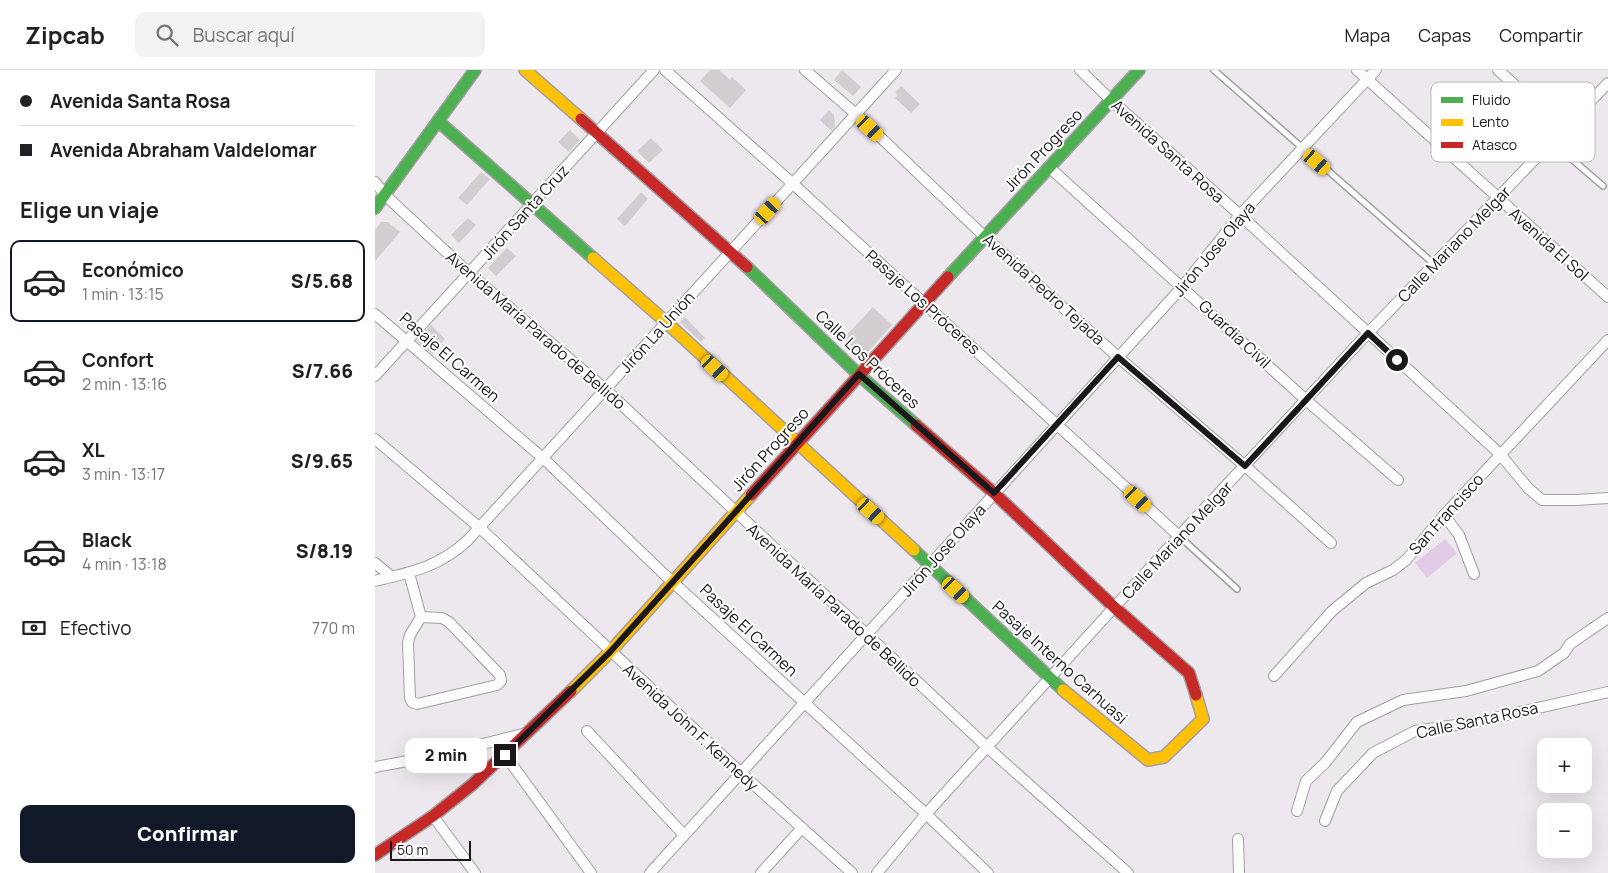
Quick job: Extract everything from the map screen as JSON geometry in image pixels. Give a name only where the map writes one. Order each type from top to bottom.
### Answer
[{"type":"street","points":[[375,208],[380,193],[438,121],[475,70]]},
{"type":"street","name":"Calle Los Próceres","points":[[525,70],[730,251],[859,374],[994,493],[1115,607],[1189,673],[1203,719],[1164,757],[1148,760]]},
{"type":"street","name":"Jirón Santa Cruz","points":[[375,376],[654,70]]},
{"type":"street","name":"Pasaje Los Próceres","points":[[665,70],[793,183],[1179,536]]},
{"type":"street","name":"Avenida Pedro Tejada","points":[[805,70],[856,114],[985,237],[1118,357],[1331,543]]},
{"type":"street","name":"Jirón La Unión","points":[[375,581],[439,562],[456,552],[544,459],[605,389],[895,70]]},
{"type":"street","name":"Avenida Santa Rosa","points":[[1080,70],[1500,454],[1528,488],[1542,500],[1608,498]]},
{"type":"street","name":"Jirón Progreso","points":[[375,767],[407,762],[527,732],[610,652],[859,374],[1139,70]]},
{"type":"street","name":"Avenida El Sol","points":[[1357,70],[1431,138]]},
{"type":"street","name":"Jirón Jose Olaya","points":[[649,873],[1183,286],[1240,215],[1376,70]]},
{"type":"street","points":[[1498,70],[1511,82]]},
{"type":"street","name":"Calle Mariano Melgar","points":[[1595,97],[1608,83]]},
{"type":"street","points":[[438,121],[666,322],[797,444]]},
{"type":"street","name":"Avenida El Sol","points":[[1458,162],[1608,298]]},
{"type":"street","name":"Calle Mariano Melgar","points":[[877,873],[926,814],[1179,536],[1368,333],[1533,162]]},
{"type":"street","name":"Guardia Civil","points":[[1050,168],[1183,286],[1306,400],[1398,480]]},
{"type":"street","name":"Avenida María Parado de Bellido","points":[[375,182],[380,193],[469,273],[605,389],[987,747],[1128,873]]},
{"type":"street","name":"Pasaje El Carmen","points":[[375,314],[544,459],[673,582],[988,873]]},
{"type":"street","name":"San Francisco","points":[[1274,676],[1332,611],[1366,583],[1393,570],[1399,565],[1444,514],[1608,340]]},
{"type":"street","name":"Avenida John F. Kennedy","points":[[375,439],[480,528],[610,652],[852,873]]},
{"type":"street","name":"Pasaje Interno Carhuasi","points":[[797,444],[929,564],[1049,678],[1148,760]]},
{"type":"street","points":[[1444,514],[1459,535],[1474,574]]},
{"type":"street","points":[[375,563],[391,577]]},
{"type":"street","points":[[409,572],[421,617],[410,635],[408,643],[410,698],[412,702],[417,704],[497,685],[501,680],[500,675],[449,622],[442,618],[421,617]]},
{"type":"street","points":[[1297,811],[1306,781],[1325,763],[1357,722],[1403,700],[1466,691],[1538,671],[1564,653],[1571,644],[1608,618]]},
{"type":"street","name":"Calle Santa Rosa","points":[[1325,821],[1337,791],[1373,754],[1415,731],[1475,722],[1608,692]]},
{"type":"street","points":[[587,731],[684,835]]},
{"type":"street","points":[[375,855],[433,816],[473,784],[527,732]]},
{"type":"street","points":[[505,755],[591,873]]},
{"type":"street","points":[[433,816],[475,873]]},
{"type":"street","points":[[761,873],[802,828]]},
{"type":"street","points":[[1239,839],[1239,873]]},
{"type":"lane","points":[[1214,70],[1434,264]]},
{"type":"lane","points":[[1575,162],[1603,186]]},
{"type":"lane","points":[[1179,536],[1237,588]]},
{"type":"shaded area","points":[[1445,539],[1457,553],[1427,578],[1415,563]]},
{"type":"building","points":[[710,70],[719,70],[730,80],[732,77],[746,90],[730,108],[700,81]]},
{"type":"building","points":[[842,70],[861,87],[853,96],[834,80]]},
{"type":"building","points":[[901,86],[920,104],[911,113],[895,98],[898,95],[895,92]]},
{"type":"building","points":[[829,110],[834,115],[835,126],[831,131],[820,120]]},
{"type":"building","points":[[570,130],[580,140],[569,152],[558,142]]},
{"type":"building","points":[[651,138],[663,150],[649,163],[637,151]]},
{"type":"building","points":[[481,172],[490,179],[467,205],[458,198]]},
{"type":"building","points":[[641,192],[648,199],[625,226],[617,219]]},
{"type":"building","points":[[468,218],[476,225],[459,243],[451,235]]},
{"type":"building","points":[[381,222],[388,222],[400,232],[375,261],[375,230]]},
{"type":"building","points":[[507,248],[516,256],[496,276],[488,268]]},
{"type":"building","points":[[873,307],[892,325],[866,354],[860,354],[843,339]]},
{"type":"building","points":[[685,317],[705,338],[701,342],[680,322]]},
{"type":"building","points":[[431,325],[445,339],[432,354],[417,341]]},
{"type":"traffic: fast","points":[[375,208],[475,70]]},
{"type":"traffic: fast","points":[[948,277],[1139,70]]},
{"type":"traffic: fast","points":[[438,121],[593,258]]},
{"type":"traffic: fast","points":[[747,267],[859,375],[916,425]]},
{"type":"traffic: fast","points":[[914,550],[1063,690]]},
{"type":"traffic: slow","points":[[525,70],[581,119]]},
{"type":"traffic: slow","points":[[593,258],[666,322],[914,550]]},
{"type":"traffic: slow","points":[[571,691],[610,652],[751,495]]},
{"type":"traffic: slow","points":[[1063,690],[1148,760],[1164,757],[1203,719],[1196,695]]},
{"type":"traffic: jam","points":[[581,119],[747,267]]},
{"type":"traffic: jam","points":[[751,495],[948,277]]},
{"type":"traffic: jam","points":[[916,425],[994,493],[1114,607],[1189,673],[1196,695]]},
{"type":"traffic: jam","points":[[375,855],[433,816],[473,784],[571,691]]},
{"type":"route","points":[[505,755],[610,652],[859,374],[994,493],[1118,357],[1245,466],[1368,333],[1397,360]]}]
